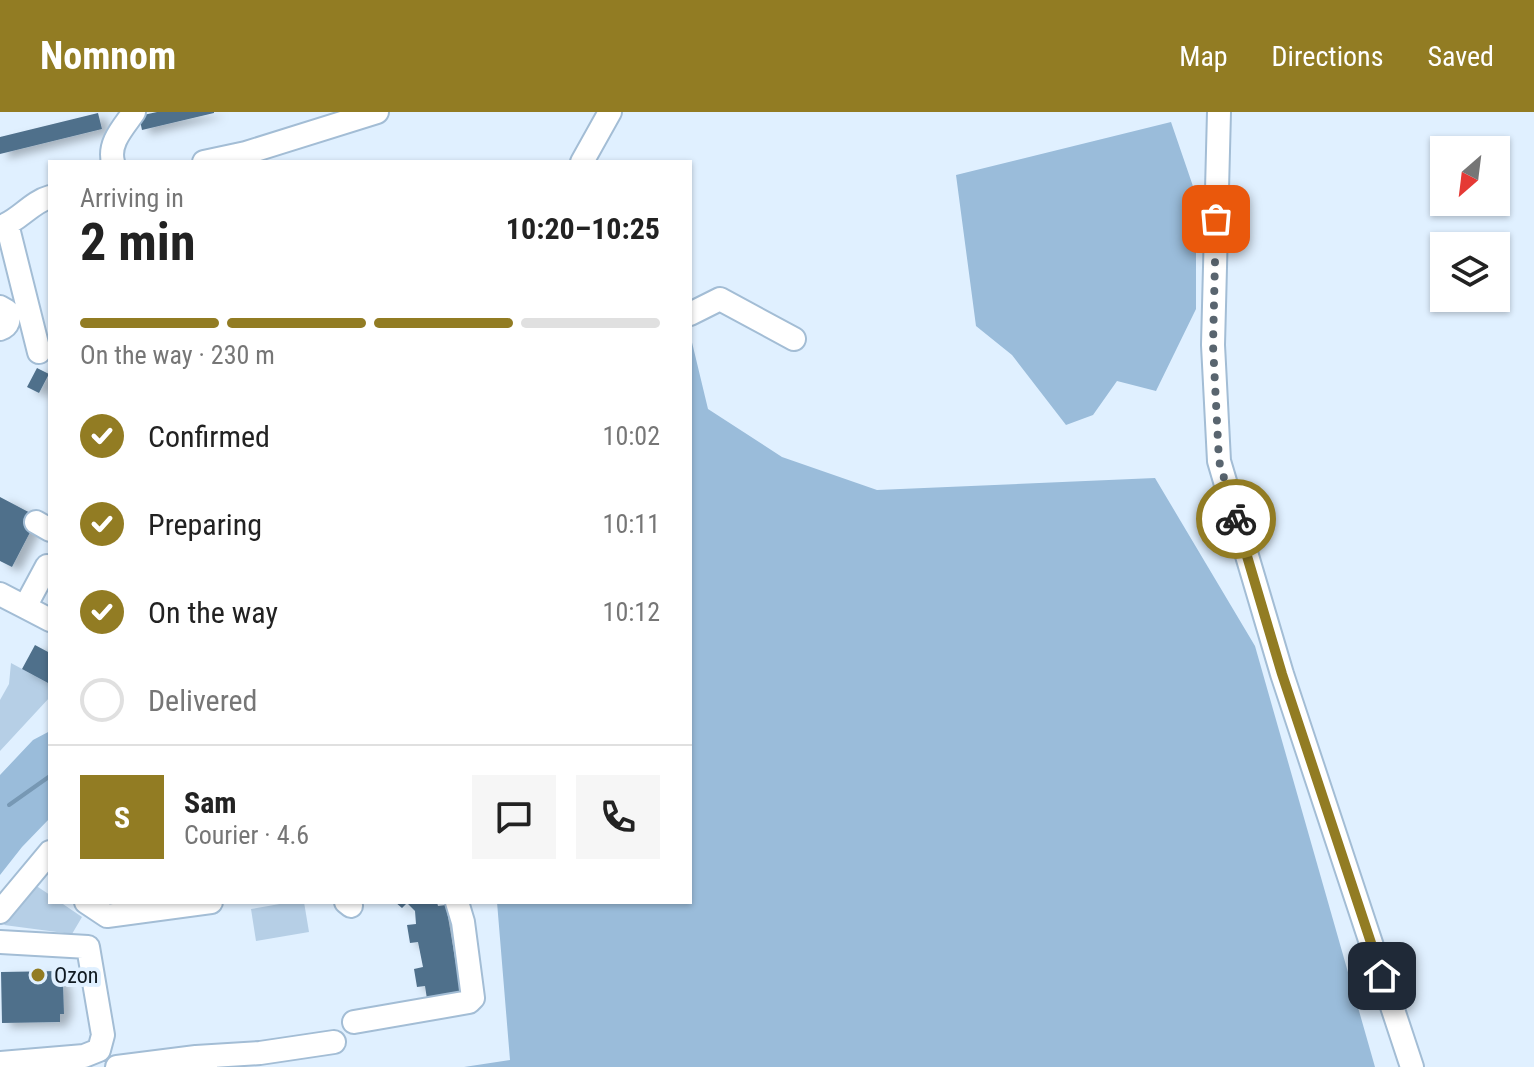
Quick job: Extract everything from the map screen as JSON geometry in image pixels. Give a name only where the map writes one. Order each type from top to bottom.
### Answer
[{"type":"street","points":[[113,160],[112,145],[134,112]]},
{"type":"street","points":[[226,160],[247,158],[377,112]]},
{"type":"street","points":[[583,160],[610,112]]},
{"type":"street","points":[[1219,112],[1213,345],[1219,461],[1282,674],[1412,1067]]},
{"type":"street","points":[[39,352],[4,226],[48,198]]},
{"type":"street","points":[[692,313],[720,299],[794,339]]},
{"type":"street","points":[[0,307],[7,311],[9,320],[0,329]]},
{"type":"street","points":[[25,607],[48,562]]},
{"type":"street","points":[[0,594],[48,619]]},
{"type":"street","points":[[0,912],[46,866]]},
{"type":"street","points":[[89,904],[107,916],[192,904]]},
{"type":"street","points":[[354,1022],[469,1002],[473,998],[463,922],[458,904]]},
{"type":"street","points":[[0,1063],[84,1056],[99,1050],[103,1035],[88,947],[107,916]]},
{"type":"street","points":[[0,942],[88,947]]},
{"type":"street","points":[[117,1067],[201,1062],[334,1042]]},
{"type":"shaded area","points":[[1171,122],[1196,195],[1196,309],[1156,391],[1117,381],[1093,415],[1066,425],[1012,355],[976,326],[956,175]]},
{"type":"shaded area","points":[[692,342],[708,409],[782,457],[877,490],[1155,478],[1255,646],[1375,1067],[464,1067],[510,1060],[497,904],[692,904]]},
{"type":"shaded area","points":[[11,663],[48,683],[48,699],[0,751],[0,700],[9,684]]},
{"type":"shaded area","points":[[48,732],[48,820],[0,875],[0,775],[33,740]]},
{"type":"shaded area","points":[[35,885],[48,894],[48,904],[63,904],[82,917],[72,934],[4,925]]},
{"type":"shaded area","points":[[304,904],[309,932],[256,941],[251,909]]},
{"type":"building","points":[[157,112],[214,113],[142,130],[139,116]]},
{"type":"building","points":[[98,113],[102,129],[0,154],[0,137]]},
{"type":"building","points":[[37,368],[48,374],[39,393],[27,387]]},
{"type":"building","points":[[0,497],[38,517],[12,567],[0,561]]},
{"type":"building","points":[[35,645],[48,652],[48,683],[22,669]]},
{"type":"building","points":[[408,904],[446,905],[461,994],[427,999],[425,986],[417,987],[414,969],[423,967],[418,942],[410,943],[407,925],[416,924],[415,911]]},
{"type":"building","points":[[59,971],[60,984],[63,984],[64,1014],[60,1014],[60,1022],[2,1023],[1,972]]},
{"type":"waterway","points":[[9,805],[48,777]]},
{"type":"way so far","points":[[1216,219],[1213,345],[1219,461],[1236,519]]},
{"type":"place","name":"Ozon","points":[[38,975]]},
{"type":"route","points":[[1236,519],[1282,674],[1382,976]]}]
